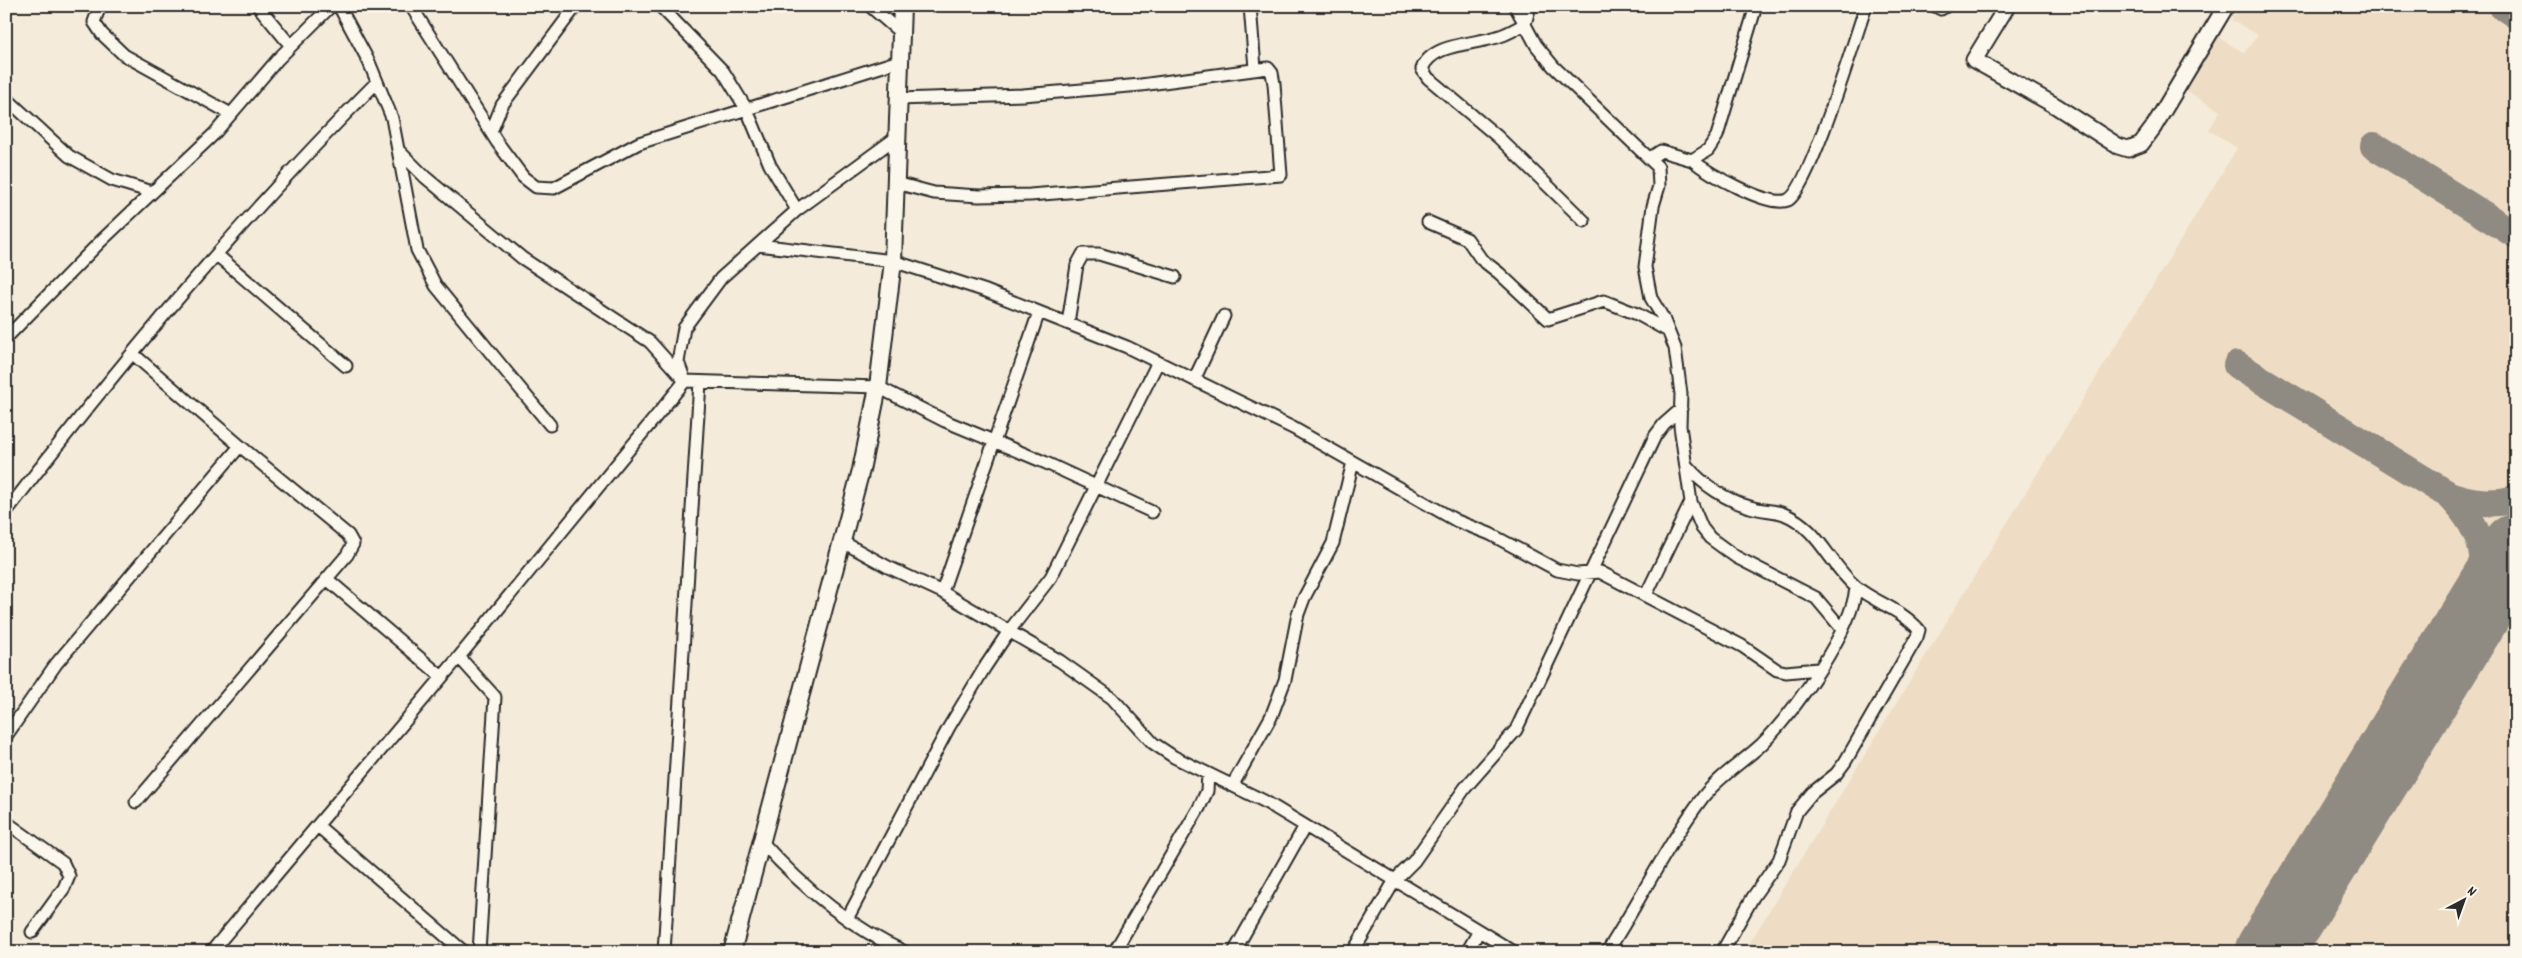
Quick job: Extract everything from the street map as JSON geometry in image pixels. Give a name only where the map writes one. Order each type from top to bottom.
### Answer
[{"type":"main road","points":[[732,952],[760,840],[807,677],[860,470],[878,387],[893,261],[902,6]]},
{"type":"street","points":[[100,6],[94,22],[102,34],[124,55],[232,114]]},
{"type":"street","points":[[258,6],[291,46]]},
{"type":"street","points":[[6,338],[101,241],[214,134],[291,46],[330,6]]},
{"type":"street","points":[[339,6],[377,82],[392,118],[417,250],[436,286],[550,424]]},
{"type":"street","points":[[410,6],[490,132],[523,177],[536,187],[554,188],[639,143],[899,61]]},
{"type":"street","points":[[490,132],[502,105],[576,6]]},
{"type":"street","points":[[660,6],[723,71],[746,110],[770,165],[797,210]]},
{"type":"street","points":[[870,6],[900,33]]},
{"type":"street","points":[[1250,6],[1255,68]]},
{"type":"street","points":[[1515,6],[1536,45],[1553,66],[1658,167],[1660,174],[1645,268],[1650,298],[1668,331],[1677,356],[1681,409],[1680,426],[1691,502],[1702,528],[1710,538],[1736,557],[1816,598],[1842,629]]},
{"type":"street","points":[[1530,6],[1525,24],[1500,36],[1438,52],[1425,60],[1422,69],[1428,78],[1498,137],[1584,220]]},
{"type":"street","points":[[1692,160],[1708,150],[1717,136],[1756,6]]},
{"type":"street","points":[[1650,158],[1660,151],[1692,160],[1710,174],[1753,194],[1784,201],[1791,198],[1801,183],[1828,122],[1866,6]]},
{"type":"street","points":[[1935,6],[1941,9],[1946,6]]},
{"type":"street","points":[[2007,6],[1974,60],[2056,106],[2118,146],[2128,149],[2141,144],[2154,128],[2226,6]]},
{"type":"street","points":[[896,183],[934,193],[978,196],[1030,195],[1281,175],[1272,73],[1268,68],[1255,68],[1141,85],[1024,95],[898,99]]},
{"type":"street","points":[[8,505],[217,255],[326,133],[377,82]]},
{"type":"street","points":[[6,98],[69,156],[112,180],[152,192]]},
{"type":"street","points":[[685,381],[678,362],[684,328],[721,278],[797,210],[897,137]]},
{"type":"street","points":[[398,150],[425,177],[522,258],[650,342],[685,381],[878,387],[946,422],[994,441],[1152,512]]},
{"type":"street","points":[[1428,222],[1467,239],[1481,259],[1500,272],[1548,319],[1604,301],[1637,314],[1668,331]]},
{"type":"street","points":[[758,245],[893,261],[986,291],[1068,323],[1158,362],[1293,428],[1457,521],[1490,534],[1557,570],[1578,574],[1592,571],[1600,572],[1742,646],[1777,670],[1786,672],[1818,669]]},
{"type":"street","points":[[1068,323],[1077,264],[1083,254],[1099,254],[1175,277]]},
{"type":"street","points":[[217,255],[346,366]]},
{"type":"street","points":[[942,592],[1039,312]]},
{"type":"street","points":[[1194,380],[1224,316]]},
{"type":"street","points":[[133,354],[348,535],[353,544],[348,555],[136,802]]},
{"type":"street","points":[[847,919],[949,727],[1009,631],[1051,577],[1158,362]]},
{"type":"street","points":[[212,952],[459,657],[685,381]]},
{"type":"street","points":[[664,952],[700,382]]},
{"type":"street","points":[[1353,952],[1395,880],[1414,861],[1465,788],[1516,730],[1655,436],[1664,424],[1681,409]]},
{"type":"street","points":[[6,736],[56,664],[240,446]]},
{"type":"street","points":[[1232,786],[1271,717],[1285,680],[1298,614],[1304,598],[1333,543],[1353,462]]},
{"type":"street","points":[[1687,466],[1701,482],[1729,498],[1750,507],[1784,514],[1814,533],[1842,572],[1856,587],[1897,611],[1919,630],[1917,637],[1845,762],[1836,774],[1812,793],[1797,811],[1779,860],[1753,897],[1722,952]]},
{"type":"street","points":[[1646,595],[1691,502]]},
{"type":"street","points":[[841,541],[888,567],[942,592],[1060,661],[1112,698],[1134,726],[1153,743],[1174,757],[1264,801],[1514,952]]},
{"type":"street","points":[[327,579],[442,677]]},
{"type":"street","points":[[1607,952],[1685,822],[1704,795],[1783,722],[1803,695],[1842,629],[1855,600],[1856,587]]},
{"type":"street","points":[[459,657],[495,696],[478,952]]},
{"type":"street","points":[[1114,952],[1200,808],[1207,791],[1208,774]]},
{"type":"street","points":[[6,822],[63,863],[69,876],[64,888],[32,932]]},
{"type":"street","points":[[318,826],[464,952]]},
{"type":"street","points":[[1234,952],[1305,826]]},
{"type":"street","points":[[760,840],[783,865],[847,919],[871,936],[905,952]]},
{"type":"street","points":[[1467,952],[1479,931]]},
{"type":"shaded area","points":[[2239,6],[2516,6],[2516,952],[1744,952],[2237,148],[2209,130],[2220,111],[2187,91],[2218,37],[2244,53],[2258,35],[2231,20]]},
{"type":"taxiway","points":[[2502,6],[2516,15]]},
{"type":"taxiway","points":[[2374,146],[2516,235]]},
{"type":"taxiway","points":[[2237,365],[2449,495],[2462,509],[2471,523],[2482,551],[2483,581],[2475,616]]},
{"type":"taxiway","points":[[2449,495],[2482,502],[2516,499]]},
{"type":"runway","points":[[2269,952],[2516,548]]}]
